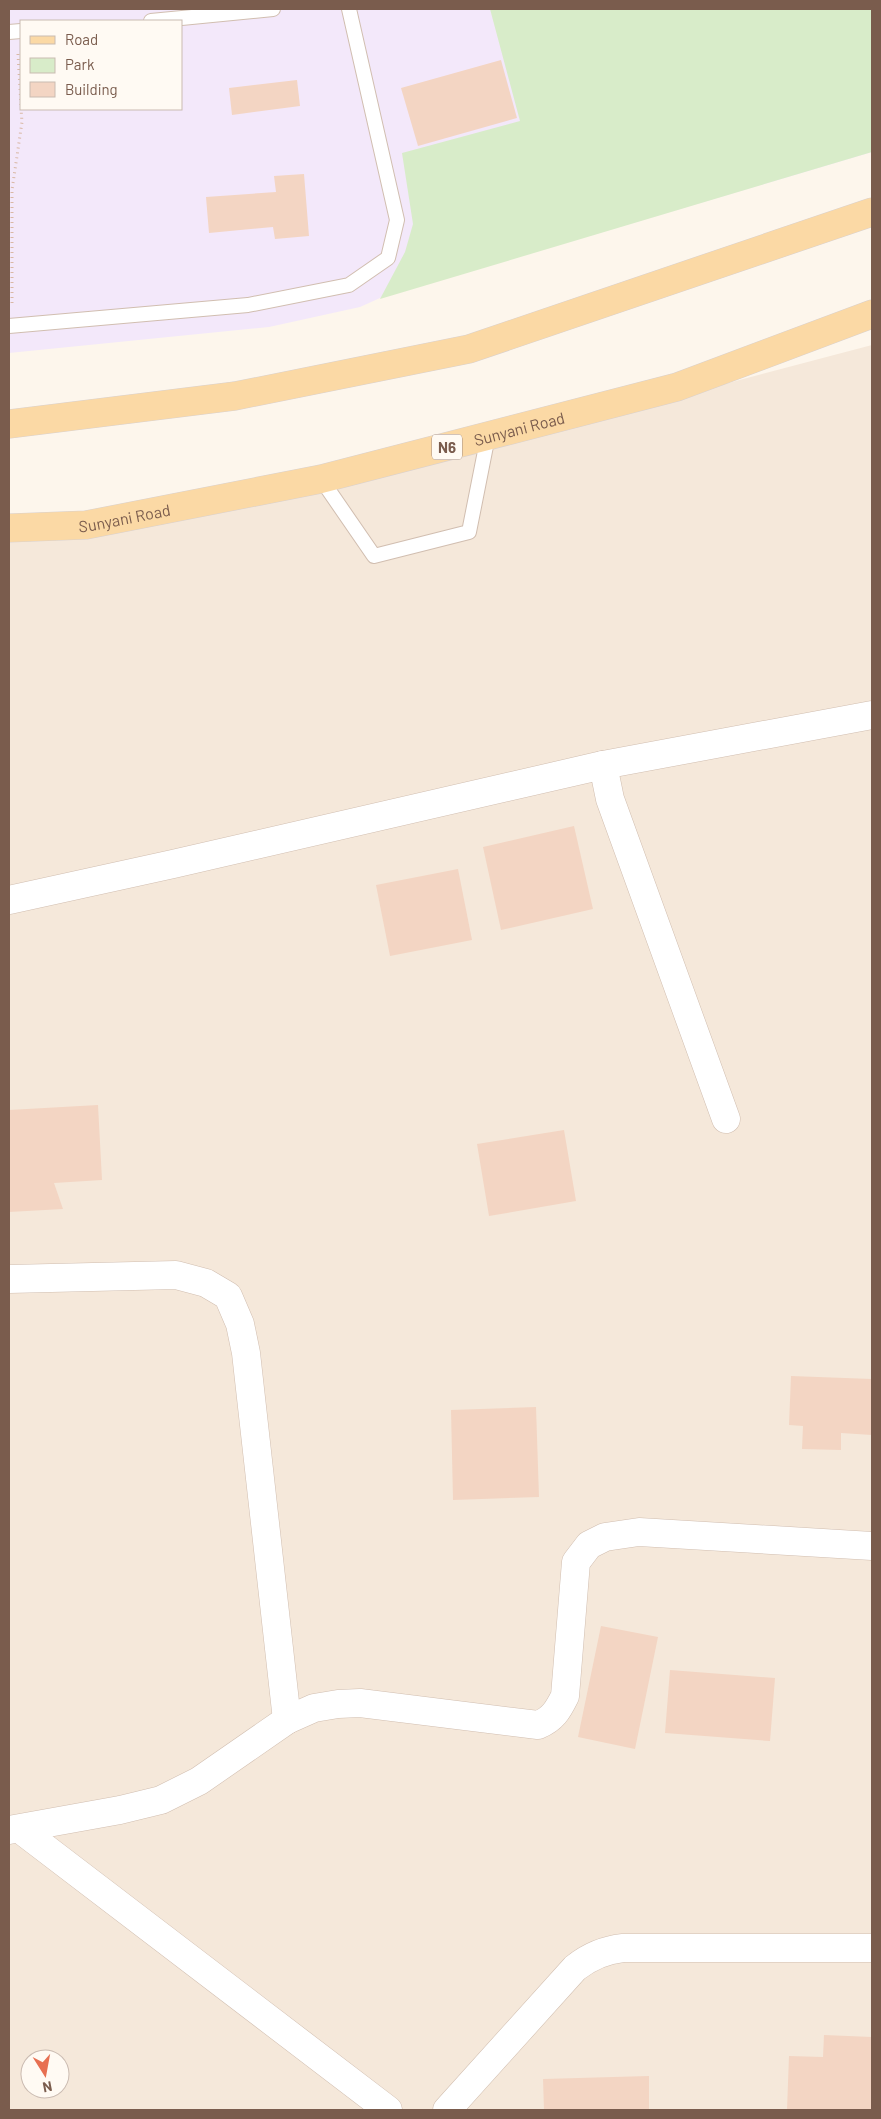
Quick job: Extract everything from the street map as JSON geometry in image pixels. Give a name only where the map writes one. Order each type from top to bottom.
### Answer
[{"type":"main road","points":[[9,424],[235,396],[468,349],[872,212]]},
{"type":"main road","name":"Sunyani Road","points":[[9,528],[86,524],[321,479],[677,387],[872,314]]},
{"type":"street","points":[[9,900],[603,765],[872,715]]},
{"type":"street","points":[[603,765],[610,799],[726,1119]]},
{"type":"street","points":[[9,1279],[176,1275],[206,1282],[228,1296],[240,1324],[246,1354],[287,1720]]},
{"type":"street","points":[[14,1830],[120,1810],[161,1800],[199,1780],[287,1720],[314,1708],[360,1703],[538,1725],[549,1720],[556,1714],[565,1696],[576,1562],[589,1545],[605,1537],[639,1532],[872,1546]]},
{"type":"street","points":[[14,1830],[388,2110]]},
{"type":"street","points":[[447,2110],[575,1968],[588,1958],[608,1949],[872,1948]]},
{"type":"lane","points":[[160,20],[273,9]]},
{"type":"lane","points":[[11,326],[248,305],[349,285],[388,258],[397,220],[349,9]]},
{"type":"lane","points":[[321,479],[374,556],[469,532],[488,436]]},
{"type":"path","points":[[15,32],[20,94]]},
{"type":"path","points":[[11,326],[12,190],[22,122],[21,110]]},
{"type":"shaded area","points":[[9,9],[872,9],[872,152],[380,298],[360,307],[269,327],[9,353]]},
{"type":"shaded area","points":[[872,345],[872,2110],[9,2110],[9,539],[615,413]]},
{"type":"green space","points":[[490,9],[872,9],[872,152],[380,299],[405,252],[413,224],[402,153],[520,121]]},
{"type":"building","points":[[501,60],[517,118],[418,146],[401,88]]},
{"type":"building","points":[[297,80],[300,106],[232,115],[229,88]]},
{"type":"building","points":[[304,174],[309,236],[275,239],[273,227],[209,233],[206,197],[276,192],[274,176]]},
{"type":"building","points":[[574,826],[593,909],[501,930],[483,847]]},
{"type":"building","points":[[458,869],[472,940],[390,956],[376,885]]},
{"type":"building","points":[[98,1105],[102,1180],[54,1183],[63,1209],[9,1212],[9,1110]]},
{"type":"building","points":[[564,1130],[576,1201],[489,1216],[477,1144]]},
{"type":"building","points":[[791,1376],[872,1379],[872,1435],[841,1433],[841,1450],[802,1449],[803,1426],[789,1425]]},
{"type":"building","points":[[536,1407],[539,1497],[453,1500],[451,1410]]},
{"type":"building","points":[[601,1626],[658,1637],[635,1749],[578,1737]]},
{"type":"building","points":[[670,1670],[775,1678],[770,1741],[665,1733]]},
{"type":"building","points":[[824,2035],[872,2037],[872,2110],[787,2110],[789,2056],[823,2057]]},
{"type":"building","points":[[649,2076],[649,2110],[544,2110],[543,2079]]}]
